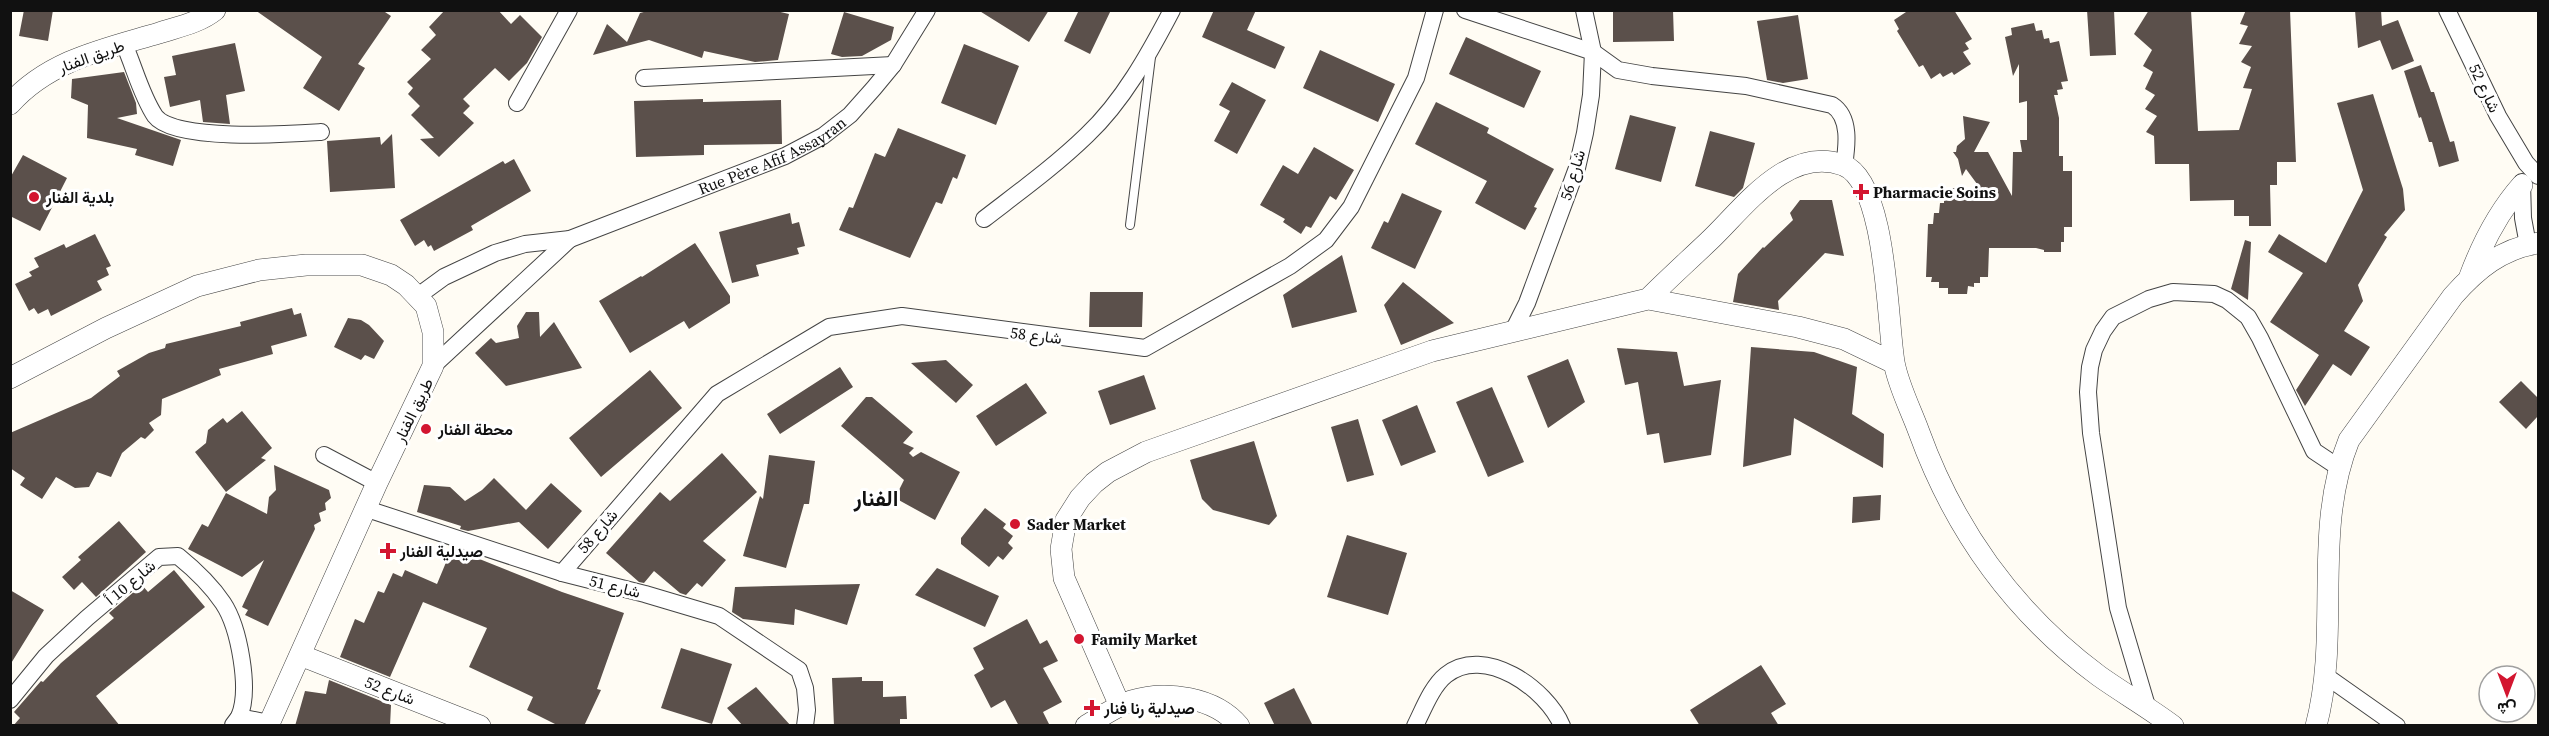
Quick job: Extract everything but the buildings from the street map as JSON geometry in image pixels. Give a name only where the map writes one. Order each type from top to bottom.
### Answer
[{"type":"street","name":"طريق الفنار","points":[[10,104],[24,89],[45,74],[78,57],[207,17],[215,10]]},
{"type":"street","points":[[517,103],[569,10]]},
{"type":"street","name":"Rue Père Afif Assayran","points":[[418,296],[444,277],[495,253],[525,244],[570,239],[785,156],[823,136],[850,115],[893,65],[927,10]]},
{"type":"street","points":[[984,219],[1048,170],[1089,134],[1126,88],[1151,50],[1172,10]]},
{"type":"street","name":"شارع 58","points":[[562,573],[717,394],[829,327],[902,316],[1145,348],[1290,266],[1326,240],[1351,207],[1416,78],[1436,10]]},
{"type":"street","points":[[1465,10],[1593,52],[1618,70],[1746,86],[1832,105],[1843,115],[1845,125],[1844,166]]},
{"type":"street","name":"شارع 56","points":[[1513,331],[1527,303],[1576,168],[1591,95],[1593,52],[1584,10]]},
{"type":"street","name":"شارع 52","points":[[2447,10],[2498,116],[2526,164],[2530,181]]},
{"type":"street","points":[[124,44],[153,111],[165,124],[218,135],[255,136],[321,132]]},
{"type":"street","points":[[644,78],[893,65]]},
{"type":"street","points":[[1648,299],[1772,180],[1797,166],[1816,162],[1844,166],[1859,177],[1870,197],[1888,290],[1894,363],[1932,466],[1961,526],[2022,607],[2052,636],[2099,675],[2173,726]]},
{"type":"street","points":[[2316,726],[2326,676],[2328,538],[2338,467],[2349,440],[2368,411],[2470,276],[2488,262],[2507,252],[2533,244],[2523,218],[2530,181]]},
{"type":"street","points":[[2470,276],[2478,253],[2510,200],[2530,181]]},
{"type":"street","name":"Rue Père Afif Assayran","points":[[433,366],[570,239]]},
{"type":"street","name":"طريق الفنار","points":[[10,378],[106,328],[197,286],[259,270],[306,265],[362,265],[391,275],[418,296],[426,306],[430,317],[434,347],[433,366],[377,483],[269,724]]},
{"type":"street","points":[[2147,706],[2118,608],[2091,433],[2088,392],[2090,367],[2094,350],[2103,331],[2114,317],[2149,299],[2173,292],[2214,294],[2227,300],[2248,317],[2314,451],[2338,467]]},
{"type":"street","points":[[1120,706],[1064,578],[1061,559],[1066,520],[1080,498],[1094,483],[1146,452],[1432,351],[1648,299],[1798,327],[1844,339],[1894,363]]},
{"type":"street","points":[[324,455],[377,483]]},
{"type":"street","name":"شارع 51","points":[[367,509],[562,573],[719,616],[799,670],[805,688],[807,710],[804,726]]},
{"type":"street","name":"شارع 10 أ","points":[[10,700],[46,656],[87,618],[159,557],[178,556],[193,569],[224,604],[239,652],[245,686],[244,702],[236,721]]},
{"type":"street","name":"شارع 52","points":[[300,655],[480,726]]},
{"type":"street","points":[[1414,726],[1446,675],[1472,666],[1490,666],[1527,683],[1556,711],[1562,726]]},
{"type":"street","points":[[2326,676],[2397,726]]},
{"type":"street","points":[[1086,726],[1132,701],[1158,697],[1192,699],[1214,706],[1230,715],[1239,726]]},
{"type":"street","points":[[236,721],[269,724]]},
{"type":"lane","points":[[1130,225],[1151,50]]},
{"type":"place","name":"Pharmacie Soins","points":[[1861,192]]},
{"type":"place","name":"بلدية الفنار","points":[[34,197]]},
{"type":"place","name":"محطة الفنار","points":[[426,429]]},
{"type":"place","name":"Sader Market","points":[[1015,524]]},
{"type":"place","name":"صيدلية الفنار","points":[[388,551]]},
{"type":"place","name":"Family Market","points":[[1079,639]]},
{"type":"place","name":"صيدلية رنا فنار","points":[[1092,708]]},
{"type":"district","name":"الفنار","points":[[876,498]]}]
